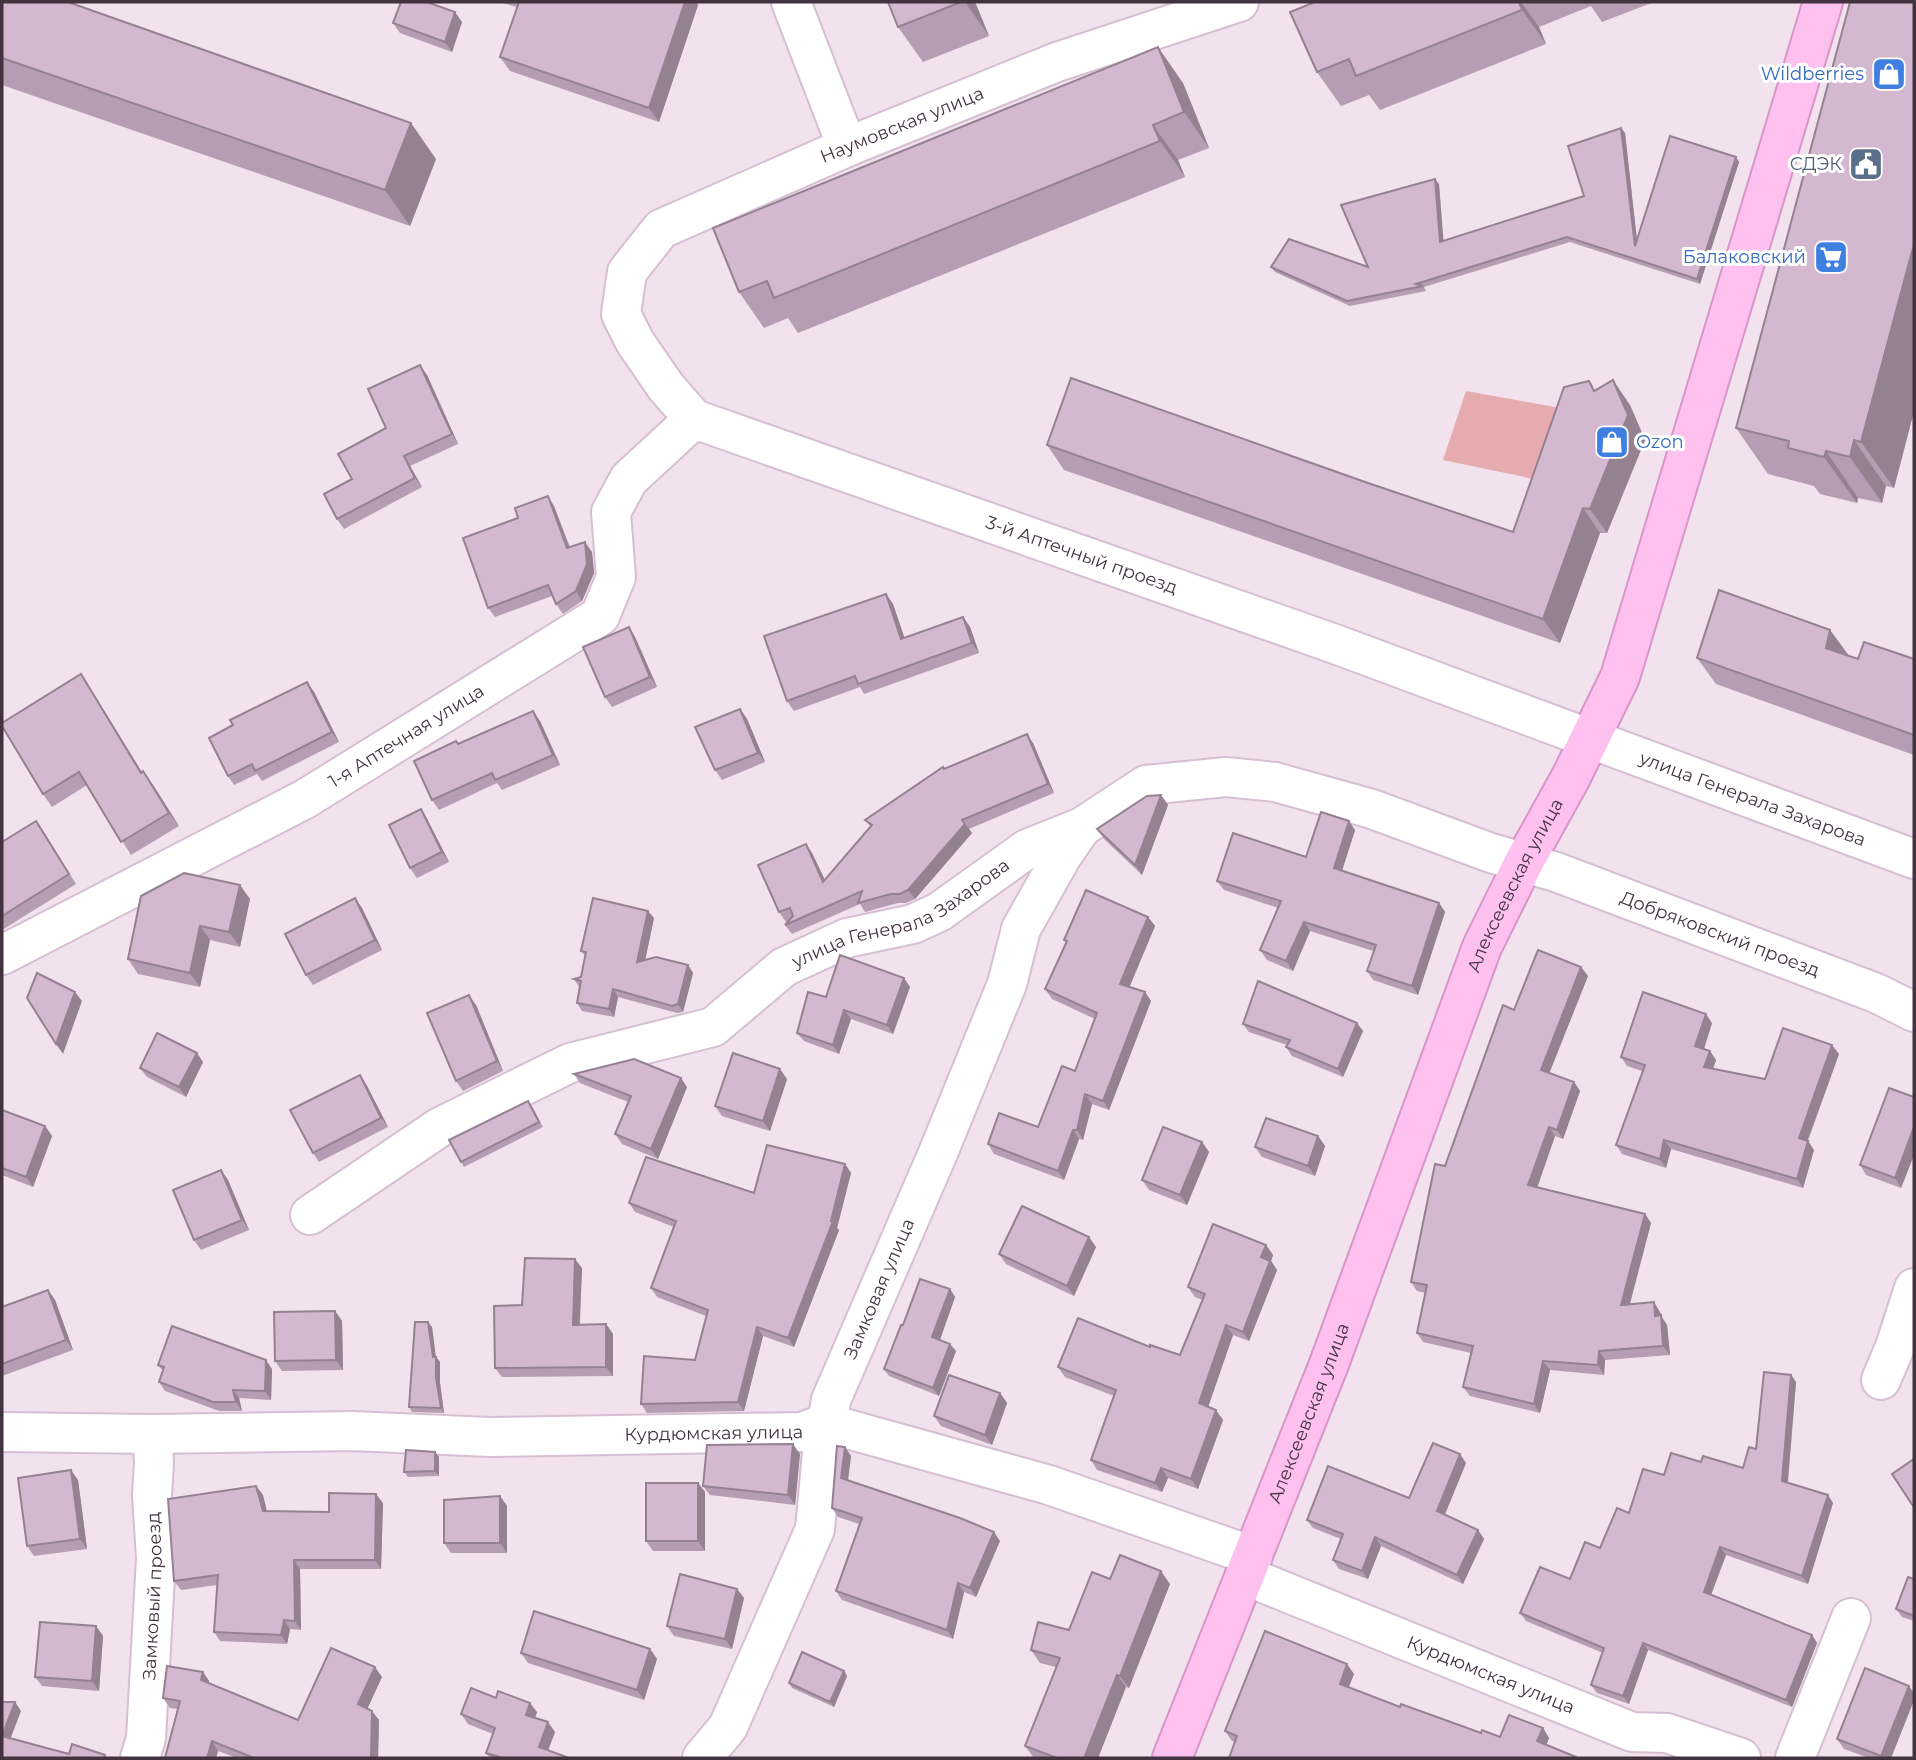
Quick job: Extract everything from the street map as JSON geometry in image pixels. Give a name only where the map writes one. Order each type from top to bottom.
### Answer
[{"type":"street","points":[[791,2],[847,147]]},
{"type":"street","name":"Наумовская улица","points":[[621,314],[627,272],[661,229],[847,147],[1057,62],[1239,2]]},
{"type":"street","name":"Алексеевская улица","points":[[1172,1758],[1329,1364],[1482,947],[1620,677],[1823,2]]},
{"type":"street","name":"3-й Аптечный проезд","points":[[621,314],[635,342],[666,387],[694,419],[1335,644],[1590,740]]},
{"type":"street","name":"1-я Аптечная улица","points":[[2,955],[305,799],[600,615],[616,577],[611,513],[629,479],[694,419]]},
{"type":"street","name":"улица Генерала Захарова","points":[[1590,740],[1914,859]]},
{"type":"street","name":"улица Генерала Захарова","points":[[310,1215],[452,1121],[570,1063],[713,1027],[784,967],[847,938],[913,924],[939,912],[1027,849],[1082,827],[1146,785],[1226,777],[1275,782],[1372,809],[1491,853],[1524,862]]},
{"type":"street","name":"Замковая улица","points":[[702,1758],[728,1727],[815,1530],[826,1423],[831,1400],[938,1153],[1007,984],[1021,929],[1062,856],[1082,827]]},
{"type":"street","name":"Добряковский проезд","points":[[1524,862],[1876,993],[1914,1012]]},
{"type":"street","points":[[1881,1380],[1914,1288]]},
{"type":"street","name":"Курдюмская улица","points":[[152,1434],[352,1430],[503,1437],[802,1432],[826,1423],[1049,1485],[1249,1566],[1629,1745],[1667,1732],[1741,1758]]},
{"type":"street","points":[[2,1432],[152,1434]]},
{"type":"street","name":"Замковый проезд","points":[[140,1758],[146,1738],[156,1558],[152,1434]]},
{"type":"street","points":[[1795,1758],[1851,1618]]},
{"type":"shaded area","points":[[1466,391],[1566,409],[1534,479],[1443,460]]},
{"type":"building","points":[[2,2],[68,2],[411,123],[385,190],[2,58]]},
{"type":"building","points":[[401,2],[427,2],[455,12],[445,42],[393,23]]},
{"type":"building","points":[[519,2],[685,2],[649,108],[500,57]]},
{"type":"building","points":[[888,2],[961,2],[898,27]]},
{"type":"building","points":[[1315,2],[1519,2],[1522,10],[1356,76],[1349,59],[1317,72],[1290,12]]},
{"type":"building","points":[[1850,2],[1914,2],[1914,244],[1861,442],[1854,440],[1850,457],[1826,451],[1824,457],[1788,448],[1789,441],[1736,428]]},
{"type":"building","points":[[1158,47],[1184,112],[1153,125],[1160,141],[774,298],[767,281],[739,292],[713,228]]},
{"type":"building","points":[[1621,128],[1635,246],[1670,136],[1736,157],[1697,279],[1567,237],[1416,284],[1423,286],[1347,301],[1271,267],[1289,239],[1368,267],[1341,205],[1435,179],[1440,242],[1584,196],[1568,146]]},
{"type":"building","points":[[420,365],[452,434],[404,456],[415,478],[337,519],[324,494],[352,479],[338,454],[386,428],[368,389]]},
{"type":"building","points":[[1071,378],[1513,532],[1564,387],[1589,381],[1594,391],[1613,380],[1628,415],[1590,509],[1583,508],[1543,619],[1047,445]]},
{"type":"building","points":[[548,496],[567,548],[585,542],[587,564],[576,591],[556,604],[548,585],[488,608],[463,538],[518,518],[515,508]]},
{"type":"building","points":[[1719,590],[1830,630],[1826,648],[1858,659],[1864,642],[1914,659],[1914,735],[1697,658]]},
{"type":"building","points":[[886,594],[901,639],[963,617],[972,643],[858,684],[855,676],[787,701],[764,636]]},
{"type":"building","points":[[629,627],[650,677],[605,697],[583,647]]},
{"type":"building","points":[[81,674],[141,773],[143,771],[169,813],[121,842],[79,772],[43,794],[2,726],[2,723]]},
{"type":"building","points":[[307,682],[332,732],[255,771],[252,764],[228,776],[209,738],[233,725],[230,720]]},
{"type":"building","points":[[740,709],[758,753],[715,770],[695,727]]},
{"type":"building","points":[[533,711],[553,755],[495,780],[492,773],[432,800],[414,761],[456,741],[458,744]]},
{"type":"building","points":[[1027,734],[1048,784],[962,820],[965,824],[908,890],[858,903],[862,891],[785,925],[793,916],[790,908],[779,912],[758,865],[806,844],[823,882],[872,825],[865,820],[943,767],[944,769]]},
{"type":"building","points":[[1161,795],[1135,865],[1097,829],[1147,796]]},
{"type":"building","points":[[421,809],[442,852],[410,868],[389,825]]},
{"type":"building","points":[[1321,812],[1349,821],[1334,868],[1439,903],[1412,986],[1367,971],[1376,945],[1304,922],[1286,961],[1260,950],[1281,901],[1217,881],[1233,833],[1306,857]]},
{"type":"building","points":[[36,821],[69,874],[2,916],[2,842]]},
{"type":"building","points":[[184,873],[240,885],[229,932],[200,926],[190,973],[128,959],[141,896]]},
{"type":"building","points":[[1086,890],[1148,917],[1120,984],[1145,992],[1103,1101],[1085,1094],[1077,1130],[1073,1130],[1058,1171],[988,1144],[999,1113],[1038,1127],[1062,1066],[1075,1071],[1097,1013],[1045,989]]},
{"type":"building","points":[[355,898],[375,940],[306,975],[285,934]]},
{"type":"building","points":[[593,898],[648,911],[637,962],[656,957],[688,965],[678,1004],[672,1006],[613,989],[609,1009],[577,1003],[581,981],[574,979],[581,977],[586,952],[581,951]]},
{"type":"building","points":[[1538,950],[1581,967],[1541,1070],[1574,1082],[1557,1130],[1549,1127],[1528,1185],[1645,1214],[1621,1305],[1654,1302],[1655,1316],[1661,1315],[1663,1346],[1599,1351],[1598,1365],[1543,1361],[1534,1404],[1463,1387],[1473,1346],[1417,1333],[1427,1285],[1411,1282],[1435,1164],[1445,1166],[1503,1005],[1514,1010]]},
{"type":"building","points":[[840,955],[904,978],[887,1025],[844,1010],[833,1045],[797,1033],[808,992],[826,997]]},
{"type":"building","points":[[37,973],[75,992],[56,1044],[27,998]]},
{"type":"building","points":[[1258,981],[1357,1023],[1338,1069],[1286,1047],[1290,1040],[1243,1024]]},
{"type":"building","points":[[1643,992],[1706,1014],[1695,1046],[1710,1051],[1704,1067],[1765,1079],[1783,1028],[1832,1045],[1799,1138],[1808,1141],[1797,1179],[1664,1140],[1660,1159],[1616,1145],[1645,1065],[1621,1057]]},
{"type":"building","points":[[469,995],[497,1061],[456,1081],[427,1013]]},
{"type":"building","points":[[157,1033],[197,1053],[179,1087],[140,1068]]},
{"type":"building","points":[[733,1053],[780,1069],[763,1121],[715,1106]]},
{"type":"building","points":[[634,1059],[681,1078],[651,1149],[615,1134],[631,1096],[574,1074]]},
{"type":"building","points":[[360,1075],[381,1118],[313,1153],[290,1110]]},
{"type":"building","points":[[1889,1088],[1914,1097],[1914,1127],[1895,1178],[1860,1165]]},
{"type":"building","points":[[528,1101],[539,1122],[461,1162],[449,1140]]},
{"type":"building","points":[[2,1110],[45,1126],[26,1177],[2,1168]]},
{"type":"building","points":[[1266,1118],[1318,1136],[1308,1166],[1255,1147]]},
{"type":"building","points":[[1163,1127],[1202,1142],[1180,1195],[1142,1180]]},
{"type":"building","points":[[767,1145],[845,1164],[833,1221],[788,1338],[757,1327],[738,1402],[641,1404],[644,1356],[695,1360],[708,1310],[651,1288],[676,1221],[629,1203],[646,1157],[754,1193]]},
{"type":"building","points":[[221,1170],[242,1220],[194,1240],[173,1190]]},
{"type":"building","points":[[1022,1206],[1089,1237],[1067,1286],[999,1254]]},
{"type":"building","points":[[1213,1224],[1266,1245],[1261,1257],[1270,1261],[1243,1332],[1226,1325],[1199,1403],[1216,1410],[1191,1479],[1161,1468],[1155,1483],[1091,1460],[1116,1390],[1058,1367],[1078,1318],[1150,1347],[1180,1355],[1205,1294],[1188,1287]]},
{"type":"building","points":[[525,1258],[575,1259],[573,1325],[606,1324],[606,1367],[495,1368],[494,1306],[522,1305]]},
{"type":"building","points":[[920,1279],[950,1289],[932,1337],[950,1344],[933,1388],[884,1369]]},
{"type":"building","points":[[48,1290],[66,1340],[2,1364],[2,1307]]},
{"type":"building","points":[[335,1311],[336,1360],[275,1361],[274,1312]]},
{"type":"building","points":[[415,1322],[428,1322],[433,1357],[436,1357],[441,1408],[409,1407]]},
{"type":"building","points":[[172,1326],[266,1360],[265,1391],[233,1390],[236,1402],[213,1402],[159,1382],[164,1367],[158,1365]]},
{"type":"building","points":[[1764,1372],[1791,1375],[1782,1481],[1828,1495],[1802,1576],[1720,1547],[1704,1592],[1812,1635],[1786,1700],[1643,1643],[1623,1696],[1591,1685],[1604,1648],[1520,1613],[1540,1567],[1570,1579],[1585,1542],[1600,1548],[1617,1508],[1629,1513],[1643,1469],[1664,1475],[1671,1453],[1701,1462],[1703,1456],[1743,1468],[1749,1447],[1756,1449]]},
{"type":"building","points":[[949,1375],[1000,1393],[985,1435],[934,1416]]},
{"type":"building","points":[[1433,1443],[1460,1454],[1437,1511],[1478,1530],[1457,1575],[1375,1537],[1362,1571],[1333,1560],[1343,1534],[1307,1520],[1328,1466],[1409,1498]]},
{"type":"building","points":[[793,1444],[788,1495],[703,1486],[707,1445]]},
{"type":"building","points":[[837,1446],[845,1447],[841,1478],[994,1532],[970,1588],[958,1583],[947,1630],[836,1591],[862,1518],[832,1508]]},
{"type":"building","points":[[406,1450],[435,1452],[435,1471],[404,1472]]},
{"type":"building","points":[[1914,1459],[1914,1505],[1913,1506],[1892,1474]]},
{"type":"building","points":[[71,1470],[80,1539],[27,1546],[18,1478]]},
{"type":"building","points":[[646,1483],[698,1483],[698,1541],[646,1541]]},
{"type":"building","points":[[256,1486],[263,1511],[329,1512],[329,1493],[376,1494],[375,1560],[294,1560],[295,1621],[284,1620],[281,1635],[214,1632],[218,1575],[174,1581],[168,1499]]},
{"type":"building","points":[[500,1496],[500,1543],[444,1543],[444,1500]]},
{"type":"building","points":[[1120,1555],[1161,1571],[1084,1758],[1057,1758],[1025,1746],[1060,1658],[1031,1650],[1038,1622],[1069,1630],[1092,1572],[1110,1579]]},
{"type":"building","points":[[680,1574],[737,1589],[725,1639],[667,1626]]},
{"type":"building","points":[[1908,1577],[1914,1579],[1914,1616],[1896,1609]]},
{"type":"building","points":[[534,1611],[650,1649],[637,1690],[521,1653]]},
{"type":"building","points":[[40,1622],[96,1626],[92,1681],[35,1677]]},
{"type":"building","points":[[1265,1631],[1347,1664],[1340,1684],[1400,1707],[1401,1704],[1481,1733],[1482,1730],[1500,1737],[1509,1715],[1543,1728],[1537,1741],[1576,1758],[1229,1758],[1237,1736],[1225,1731]]},
{"type":"building","points":[[331,1648],[375,1667],[358,1704],[372,1711],[370,1758],[254,1758],[212,1741],[207,1758],[165,1758],[180,1701],[163,1698],[167,1666],[203,1672],[201,1680],[298,1720]]},
{"type":"building","points":[[802,1652],[844,1671],[830,1702],[789,1683]]},
{"type":"building","points":[[1865,1668],[1909,1686],[1881,1756],[1837,1739]]},
{"type":"building","points":[[471,1688],[496,1698],[498,1691],[530,1703],[526,1715],[548,1722],[539,1747],[569,1758],[503,1758],[486,1753],[495,1728],[461,1714]]},
{"type":"building","points":[[2,1702],[15,1702],[2,1736]]},
{"type":"building","points":[[2,1736],[69,1754],[72,1744],[105,1755],[104,1758],[2,1758]]},
{"type":"place","name":"Wildberries","points":[[1889,74]]},
{"type":"place","name":"СДЭК","points":[[1866,164]]},
{"type":"place","name":"Балаковский","points":[[1831,257]]},
{"type":"place","name":"Ozon","points":[[1612,442]]}]
